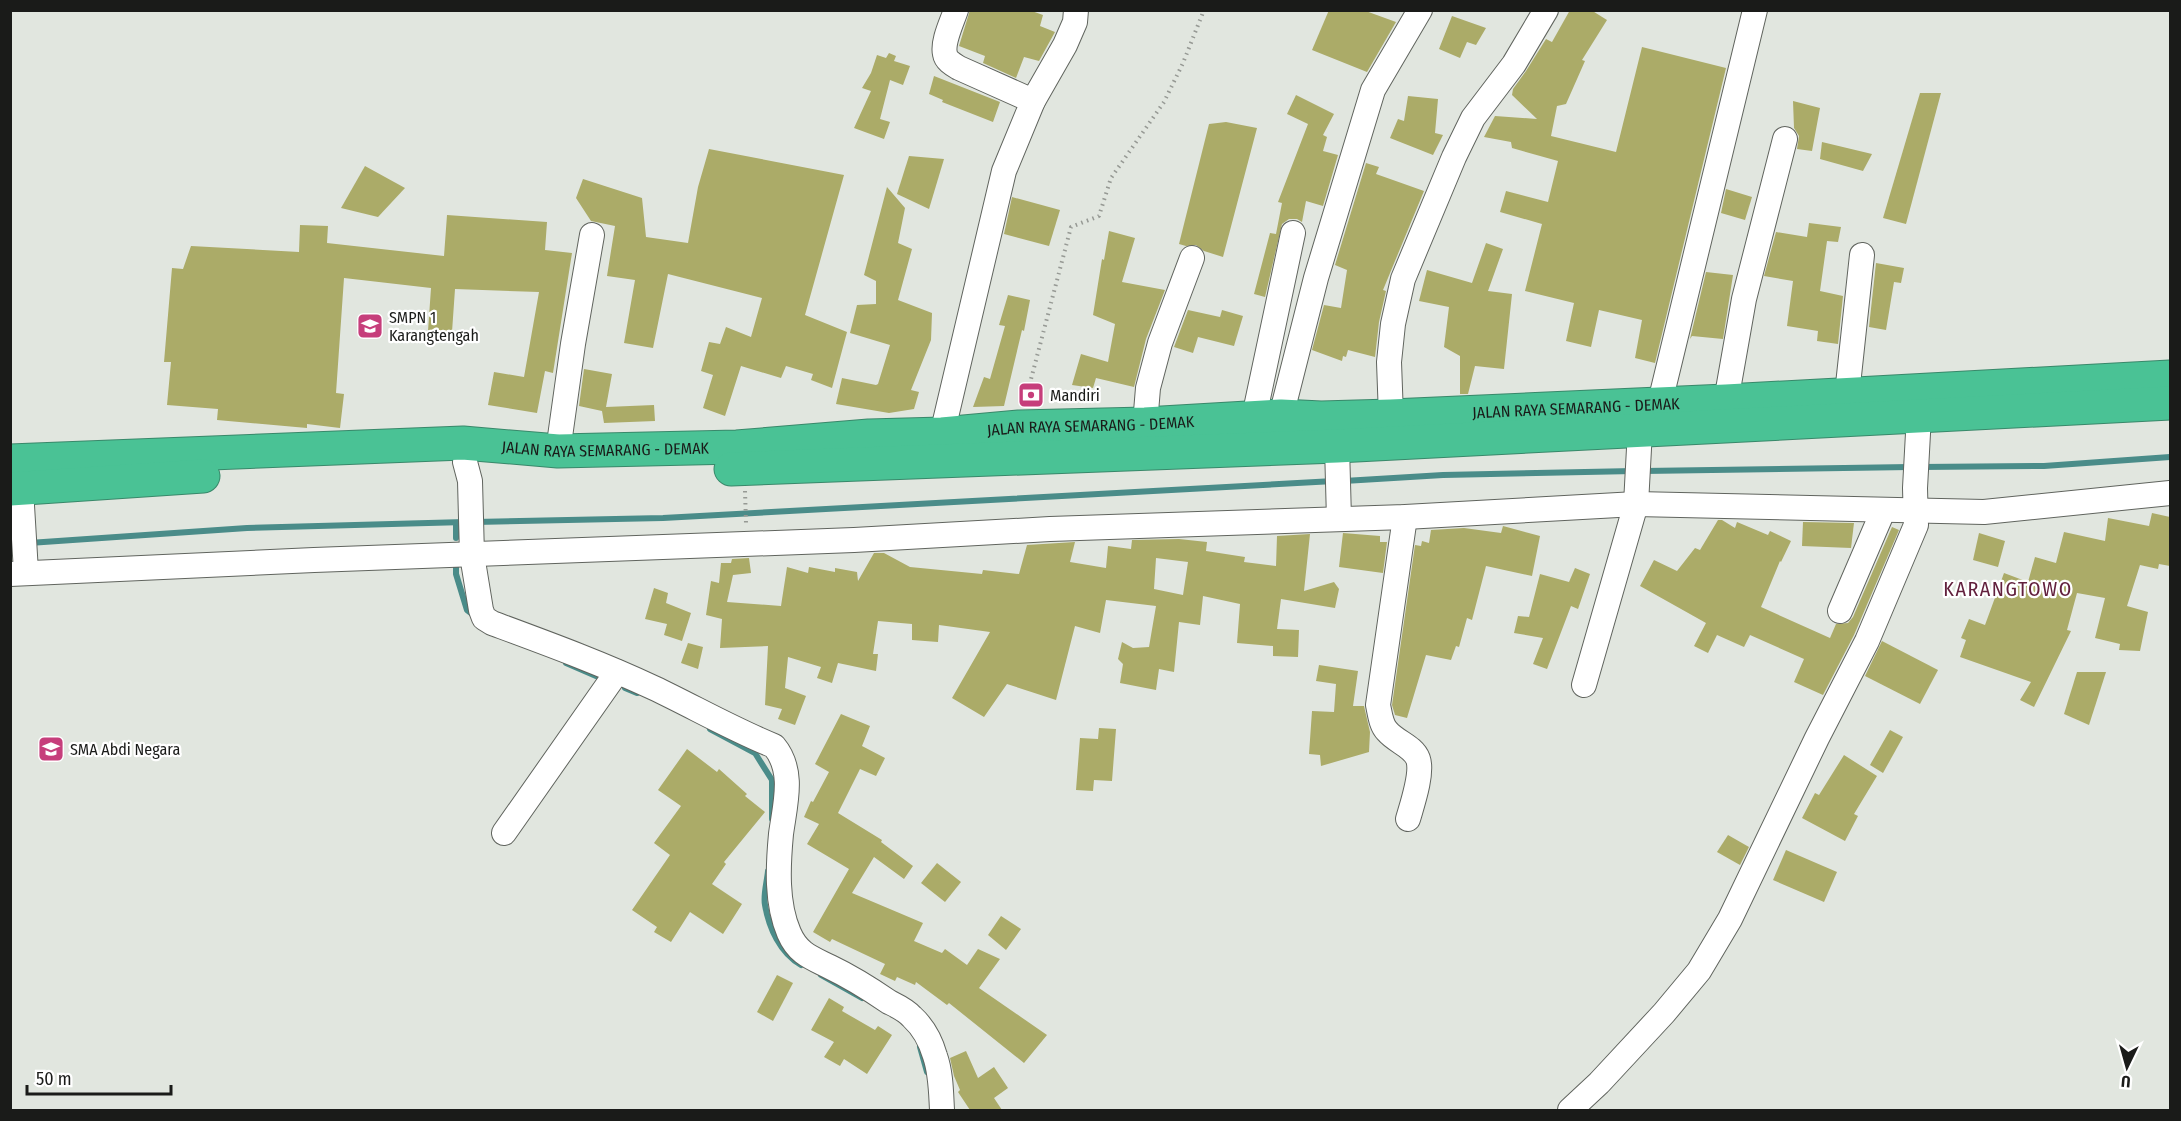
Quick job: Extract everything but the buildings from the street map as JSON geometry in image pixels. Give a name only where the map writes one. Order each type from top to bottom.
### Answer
[{"type":"highway","name":"JALAN RAYA SEMARANG - DEMAK","points":[[14,480],[107,482],[468,472],[748,468],[1337,451],[1660,402],[1726,401],[2170,377]]},
{"type":"highway","name":"JALAN RAYA SEMARANG - DEMAK","points":[[14,480],[463,443],[558,451],[737,447],[1019,427],[1145,424],[1268,417],[1391,416],[1529,422],[1641,437],[1919,415],[2170,403]]},
{"type":"street","points":[[956,10],[946,42],[945,55],[950,62],[1033,100]]},
{"type":"street","points":[[942,434],[1004,171],[1033,100],[1065,45],[1075,22],[1076,10]]},
{"type":"street","points":[[1268,417],[1316,278],[1373,90],[1420,10]]},
{"type":"street","points":[[1391,416],[1389,362],[1393,324],[1403,279],[1454,157],[1473,118],[1514,64],[1546,10]]},
{"type":"street","points":[[1660,402],[1755,10]]},
{"type":"street","points":[[1726,401],[1744,299],[1785,139]]},
{"type":"street","points":[[1268,417],[1293,233]]},
{"type":"street","points":[[558,451],[573,344],[592,235]]},
{"type":"street","points":[[1847,394],[1862,255]]},
{"type":"street","points":[[1145,424],[1148,388],[1160,343],[1192,258]]},
{"type":"street","points":[[1570,1110],[1599,1083],[1664,1013],[1699,971],[1730,919],[1817,738],[1867,642],[1916,525],[1919,415]]},
{"type":"street","points":[[1584,685],[1637,501],[1641,437]]},
{"type":"street","points":[[1337,451],[1339,514]]},
{"type":"street","points":[[468,472],[472,554],[484,618],[653,688],[735,730],[774,746],[778,750],[782,757],[788,785],[781,835],[779,875],[782,909],[789,935],[802,953],[848,975],[911,1015],[921,1027],[935,1054],[939,1069],[942,1110]]},
{"type":"street","points":[[14,480],[23,524],[21,570],[843,541],[1339,514],[1405,517],[1637,501],[1883,511],[1915,499],[1983,512],[2170,493]]},
{"type":"street","points":[[1840,610],[1883,511]]},
{"type":"street","points":[[1405,517],[1378,705],[1381,721],[1386,731],[1413,751],[1418,760],[1420,771],[1408,819]]},
{"type":"street","points":[[504,833],[617,672]]},
{"type":"path","points":[[1019,427],[1071,227],[1099,216],[1111,178],[1164,102],[1183,63],[1204,10]]},
{"type":"path","points":[[745,492],[747,524]]},
{"type":"waterway","points":[[1920,467],[2044,466],[2170,457]]},
{"type":"waterway","points":[[1644,471],[1910,467]]},
{"type":"waterway","points":[[1344,481],[1443,475],[1634,471]]},
{"type":"waterway","points":[[475,522],[663,518],[1334,481]]},
{"type":"waterway","points":[[29,543],[247,528],[465,522]]},
{"type":"waterway","points":[[456,523],[456,538]]},
{"type":"waterway","points":[[456,564],[456,574],[467,610],[475,616]]},
{"type":"waterway","points":[[566,663],[596,676]]},
{"type":"waterway","points":[[625,688],[637,693]]},
{"type":"waterway","points":[[710,729],[755,753],[772,780],[772,819]]},
{"type":"waterway","points":[[768,871],[765,901],[769,922],[781,947],[801,965]]},
{"type":"waterway","points":[[821,975],[862,998]]},
{"type":"waterway","points":[[920,1047],[927,1072]]},
{"type":"place","name":"SMPN 1 Karangtengah","points":[[370,326]]},
{"type":"place","name":"Mandiri","points":[[1031,395]]},
{"type":"place","name":"SMA Abdi Negara","points":[[51,749]]},
{"type":"district","name":"KARANGTOWO","points":[[2008,589]]}]
